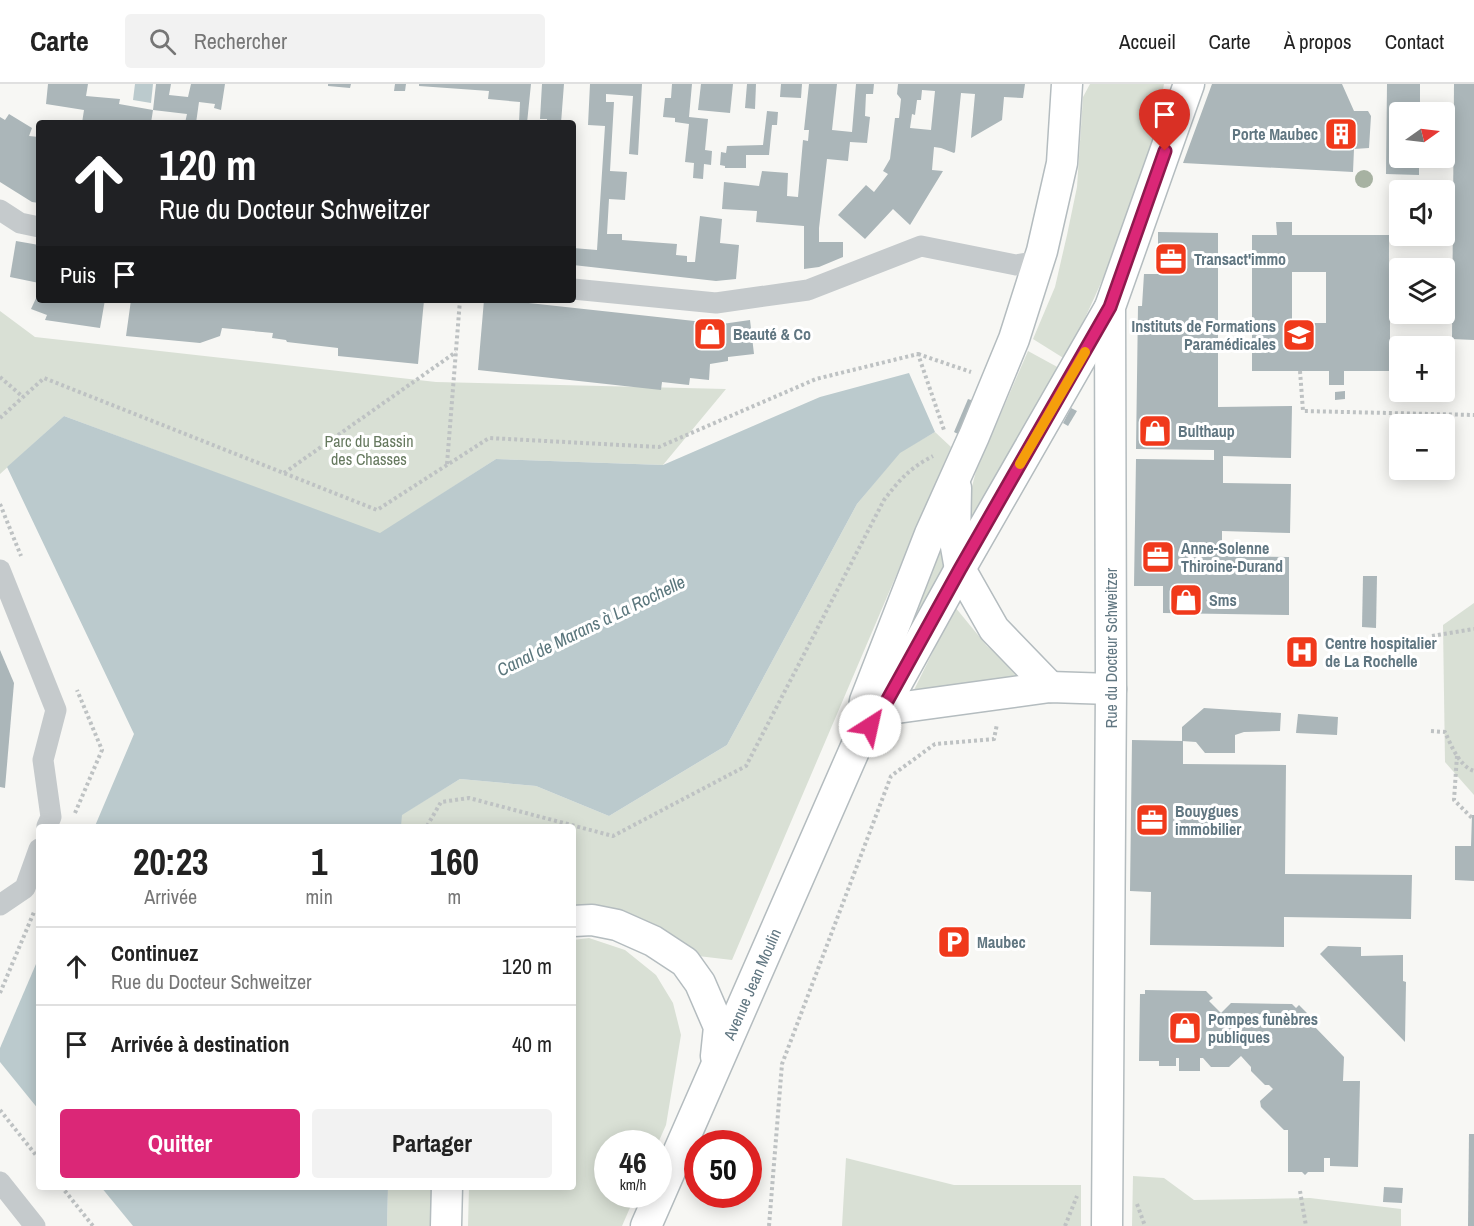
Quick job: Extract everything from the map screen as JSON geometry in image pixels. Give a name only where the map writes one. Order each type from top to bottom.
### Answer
[{"type":"main road","name":"Avenue Jean Moulin","points":[[858,742],[865,701],[960,453],[1014,339],[1039,261],[1062,164],[1067,84]]},
{"type":"main road","name":"Rue du Docteur Schweitzer","points":[[1107,1226],[1111,689],[1110,307],[1189,84]]},
{"type":"main road","name":"Avenue Jean Moulin","points":[[646,1226],[858,742],[882,710],[1110,307]]},
{"type":"main road","points":[[960,453],[955,541],[960,569],[994,629],[1050,687]]},
{"type":"main road","points":[[882,710],[1050,687],[1111,689]]},
{"type":"main road","points":[[576,921],[592,920],[617,925],[653,941],[685,962],[700,983],[719,1027],[716,1065]]},
{"type":"main road","points":[[446,1226],[447,1190]]},
{"type":"street","points":[[0,210],[20,223],[36,226]]},
{"type":"street","points":[[576,289],[716,303],[808,290],[921,246],[1016,265],[1039,261]]},
{"type":"street","points":[[0,570],[56,710],[43,760],[51,817],[48,824]]},
{"type":"street","points":[[0,905],[25,888],[36,857]]},
{"type":"street","points":[[0,1182],[36,1226]]},
{"type":"path","points":[[447,465],[460,303]]},
{"type":"path","points":[[283,473],[456,352]]},
{"type":"path","points":[[576,826],[613,836],[746,766],[884,500],[901,478],[915,465],[960,453],[918,354]]},
{"type":"path","points":[[0,418],[44,378],[377,510],[489,438],[658,447],[816,379],[918,354],[972,373]]},
{"type":"path","points":[[1300,371],[1303,411],[1474,415]]},
{"type":"path","points":[[0,376],[23,397]]},
{"type":"path","points":[[1432,636],[1474,629]]},
{"type":"path","points":[[770,1226],[782,1064],[891,776],[935,744],[994,739],[998,720]]},
{"type":"path","points":[[1431,731],[1445,732],[1457,756],[1470,770],[1474,771]]},
{"type":"path","points":[[1457,756],[1454,800],[1472,818]]},
{"type":"path","points":[[428,824],[441,802],[469,798],[568,824]]},
{"type":"path","points":[[0,993],[35,910]]},
{"type":"path","points":[[0,1110],[36,1155]]},
{"type":"path","points":[[64,1190],[93,1226]]},
{"type":"path","points":[[1300,1191],[1306,1226]]},
{"type":"green space","points":[[1090,84],[1164,84],[1148,154],[1125,225],[1096,295],[1065,359],[1033,339],[1055,287],[1067,235],[1077,187],[1083,97]]},
{"type":"green space","name":"Parc du Bassin des Chasses","points":[[0,311],[35,337],[436,382],[726,389],[663,465],[496,459],[380,534],[64,416],[0,474]]},
{"type":"green space","points":[[1028,351],[1061,369],[972,528],[967,527],[968,502],[976,471]]},
{"type":"green space","points":[[935,432],[951,447],[732,960],[681,954],[576,911],[576,824],[401,824],[401,815],[460,779],[536,786],[609,816],[727,745],[857,504],[900,452]]},
{"type":"green space","points":[[941,544],[948,573],[915,631],[908,629]]},
{"type":"green space","points":[[1474,603],[1474,795],[1445,762],[1443,625]]},
{"type":"green space","points":[[955,607],[987,646],[1023,676],[912,694]]},
{"type":"green space","points":[[589,938],[625,950],[656,975],[673,1003],[681,1035],[666,1125],[664,1130],[594,1130],[594,1208],[630,1208],[622,1226],[468,1226],[469,1190],[576,1190],[576,940]]},
{"type":"green space","points":[[846,1158],[954,1185],[1081,1185],[1081,1226],[842,1226]]},
{"type":"green space","points":[[1133,1176],[1164,1178],[1194,1200],[1310,1198],[1401,1209],[1401,1226],[1132,1226]]},
{"type":"green space","points":[[388,1190],[439,1190],[437,1226],[387,1226]]},
{"type":"water","points":[[135,84],[153,84],[151,103],[133,100]]},
{"type":"water","name":"Canal de Marans à La Rochelle","points":[[909,373],[935,432],[900,453],[857,504],[727,745],[609,816],[536,786],[460,779],[402,815],[401,824],[96,824],[134,734],[7,467],[64,416],[380,533],[496,459],[663,465],[820,397]]},
{"type":"water","points":[[36,964],[36,1106],[0,1062],[0,1048]]},
{"type":"water","points":[[103,1190],[388,1190],[387,1226],[133,1226]]},
{"type":"building","points":[[48,84],[88,84],[86,96],[120,99],[119,104],[153,110],[151,120],[82,120],[84,110],[46,104]]},
{"type":"building","points":[[156,84],[171,84],[169,95],[188,97],[191,84],[225,84],[221,110],[214,108],[215,104],[199,102],[196,120],[186,120],[187,114],[153,110]]},
{"type":"building","points":[[328,84],[351,84],[350,88],[328,86]]},
{"type":"building","points":[[395,84],[406,84],[405,91],[394,91]]},
{"type":"building","points":[[419,84],[531,84],[527,120],[519,120],[520,102],[488,99],[489,91],[419,86]]},
{"type":"building","points":[[542,84],[564,84],[561,120],[540,119]]},
{"type":"building","points":[[590,84],[642,84],[638,155],[629,154],[633,96],[606,94],[606,102],[614,102],[610,171],[627,172],[625,200],[609,199],[607,234],[622,234],[622,240],[677,244],[676,255],[687,256],[687,262],[695,262],[700,216],[722,219],[720,243],[739,245],[736,279],[716,281],[576,265],[576,248],[597,250],[605,126],[588,125]]},
{"type":"building","points":[[672,84],[692,84],[689,117],[708,119],[705,150],[712,151],[711,165],[704,164],[703,179],[693,178],[694,163],[685,162],[689,124],[675,122],[675,118],[663,117],[665,98],[671,98]]},
{"type":"building","points":[[701,84],[733,84],[730,113],[698,110]]},
{"type":"building","points":[[747,84],[756,84],[755,109],[745,108]]},
{"type":"building","points":[[781,84],[802,84],[801,98],[780,97]]},
{"type":"building","points":[[809,84],[837,84],[832,130],[852,132],[856,84],[874,84],[873,94],[866,94],[865,116],[870,117],[867,143],[850,142],[848,161],[827,159],[819,242],[843,242],[843,257],[819,267],[804,269],[804,226],[756,222],[757,211],[722,209],[724,182],[759,186],[762,171],[788,173],[787,196],[798,197],[803,140],[808,141],[809,130],[804,130]]},
{"type":"building","points":[[898,84],[1025,84],[1023,98],[1004,97],[1002,120],[971,138],[975,94],[961,93],[955,152],[934,147],[932,170],[943,171],[910,225],[893,209],[865,239],[838,215],[866,185],[874,192],[888,174],[883,171],[890,159],[895,118],[899,118],[901,99],[897,94]],"holes":[[[922,90],[935,91],[931,130],[910,128],[912,114],[915,115],[917,100],[921,100]]]},
{"type":"building","points":[[1212,84],[1342,84],[1354,111],[1368,111],[1371,116],[1369,148],[1354,149],[1353,172],[1183,163]]},
{"type":"building","points":[[1387,84],[1420,84],[1420,102],[1389,102],[1389,168],[1419,168],[1419,175],[1386,174]]},
{"type":"building","points":[[1454,84],[1474,84],[1474,340],[1455,339],[1455,336],[1452,336],[1452,324],[1455,324],[1455,258],[1453,258],[1453,246],[1455,246]]},
{"type":"building","points":[[767,111],[778,112],[777,125],[772,125],[769,155],[746,155],[746,168],[725,168],[720,165],[721,152],[726,153],[727,146],[763,145]]},
{"type":"building","points":[[9,114],[32,128],[29,136],[36,137],[36,203],[0,182],[0,117],[5,120]]},
{"type":"building","points":[[1276,222],[1292,222],[1292,235],[1389,235],[1389,371],[1344,371],[1344,385],[1329,385],[1329,371],[1252,371],[1252,235],[1277,235]],"holes":[[[1292,272],[1326,272],[1326,323],[1292,323]]]},
{"type":"building","points":[[1158,232],[1218,233],[1218,407],[1292,406],[1291,458],[1223,456],[1223,483],[1291,484],[1290,533],[1222,531],[1222,556],[1289,557],[1289,615],[1163,613],[1163,586],[1134,586],[1136,459],[1214,460],[1214,450],[1136,449],[1138,306],[1142,306],[1144,274],[1158,274]]},
{"type":"building","points":[[16,241],[36,244],[36,282],[10,277]]},
{"type":"building","points":[[36,298],[36,303],[104,303],[100,328],[45,320],[47,315],[31,309]]},
{"type":"building","points":[[131,303],[424,303],[418,364],[338,356],[338,348],[287,342],[272,338],[273,333],[222,328],[220,336],[200,343],[126,336]]},
{"type":"building","points":[[484,303],[529,303],[722,324],[750,320],[754,354],[728,357],[728,361],[710,364],[709,380],[690,378],[689,385],[662,382],[661,390],[478,370]]},
{"type":"building","points":[[1345,391],[1345,399],[1335,400],[1335,392]]},
{"type":"building","points":[[968,399],[974,401],[960,435],[954,432]]},
{"type":"building","points":[[1071,408],[1077,411],[1068,426],[1063,423]]},
{"type":"building","points":[[1363,576],[1377,576],[1376,628],[1362,627]]},
{"type":"building","points":[[0,650],[14,683],[5,788],[0,787]]},
{"type":"building","points":[[1204,708],[1281,713],[1280,731],[1244,732],[1235,735],[1235,753],[1205,753],[1196,742],[1182,741],[1182,727]]},
{"type":"building","points":[[1298,714],[1338,717],[1337,735],[1296,733]]},
{"type":"building","points":[[1132,740],[1183,741],[1183,764],[1286,765],[1285,874],[1412,875],[1411,919],[1284,917],[1284,947],[1150,945],[1151,892],[1130,891]]},
{"type":"building","points":[[1472,815],[1474,815],[1474,881],[1455,880],[1455,846],[1471,846]]},
{"type":"building","points":[[1328,946],[1361,947],[1361,956],[1403,955],[1403,981],[1406,982],[1405,1042],[1320,954]]},
{"type":"building","points":[[1145,990],[1206,991],[1213,998],[1209,1001],[1221,1013],[1231,1003],[1292,1004],[1296,1008],[1299,1005],[1317,1023],[1314,1026],[1344,1057],[1343,1081],[1360,1081],[1358,1167],[1330,1166],[1330,1158],[1324,1158],[1324,1172],[1308,1172],[1305,1175],[1302,1172],[1288,1172],[1288,1130],[1284,1130],[1261,1107],[1260,1101],[1273,1089],[1265,1085],[1251,1071],[1251,1067],[1241,1056],[1229,1067],[1211,1067],[1203,1058],[1200,1058],[1200,1071],[1179,1071],[1179,1058],[1176,1058],[1176,1066],[1159,1066],[1159,1061],[1139,1061],[1140,994],[1145,994]]},
{"type":"building","points":[[1469,1134],[1474,1134],[1474,1226],[1468,1226]]},
{"type":"building","points":[[1384,1187],[1403,1188],[1402,1203],[1383,1202]]},
{"type":"slow traffic","points":[[1020,464],[1085,352]]},
{"type":"place","name":"Porte Maubec","points":[[1341,134]]},
{"type":"place","name":"Transact'immo","points":[[1171,259]]},
{"type":"place","name":"Beauté & Co","points":[[710,334]]},
{"type":"place","name":"Instituts de Formations Paramédicales","points":[[1299,335]]},
{"type":"place","name":"Bulthaup","points":[[1155,431]]},
{"type":"place","name":"Anne-Solenne Thiroine-Durand","points":[[1158,557]]},
{"type":"place","name":"Sms","points":[[1186,600]]},
{"type":"place","name":"Centre hospitalier de La Rochelle","points":[[1302,652]]},
{"type":"place","name":"Bouygues immobilier","points":[[1152,820]]},
{"type":"place","name":"Maubec","points":[[954,942]]},
{"type":"place","name":"Pompes funèbres publiques","points":[[1185,1028]]},
{"type":"route","points":[[870,726],[882,710],[1110,307],[1165,151]]}]
